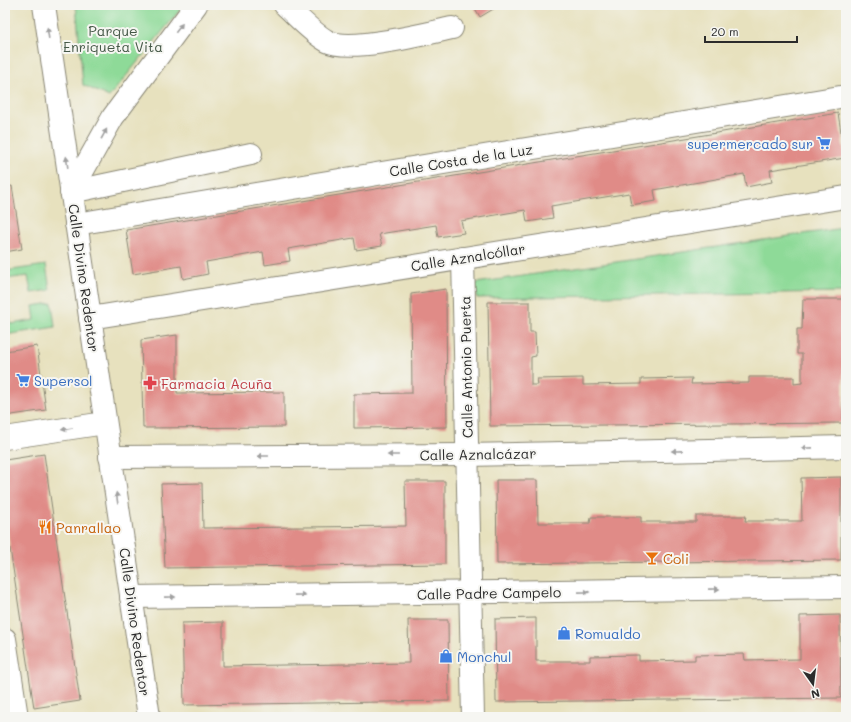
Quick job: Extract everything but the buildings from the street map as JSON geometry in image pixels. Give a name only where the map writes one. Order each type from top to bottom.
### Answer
[{"type":"street","name":"Calle Divino Redentor","points":[[44,5],[149,717]]},
{"type":"street","points":[[71,192],[113,117],[196,5]]},
{"type":"street","points":[[285,5],[317,34],[329,42],[346,44],[378,43],[452,28]]},
{"type":"street","name":"Calle Costa de la Luz","points":[[76,224],[846,96]]},
{"type":"street","points":[[71,192],[251,154]]},
{"type":"street","name":"Calle Aznalcóllar","points":[[90,318],[846,197]]},
{"type":"street","name":"Calle Antonio Puerta","points":[[463,258],[473,717]]},
{"type":"street","points":[[5,438],[105,423]]},
{"type":"street","name":"Calle Aznalcázar","points":[[110,457],[468,455],[846,447]]},
{"type":"street","name":"Calle Padre Campelo","points":[[131,597],[471,594],[846,587]]},
{"type":"street","points":[[5,639],[17,717]]},
{"type":"green space","name":"Parque Enriqueta Vita","points":[[76,5],[184,5],[109,97],[83,85]]},
{"type":"green space","points":[[843,228],[842,292],[477,298],[476,283]]},
{"type":"green space","points":[[46,265],[50,290],[31,293],[28,276],[5,279],[5,271]]},
{"type":"green space","points":[[52,303],[55,327],[5,335],[5,310],[8,309],[11,324],[35,320],[33,306]]},
{"type":"place","name":"supermercado sur","points":[[824,143]]},
{"type":"place","name":"Supersol","points":[[23,380]]},
{"type":"place","name":"Farmacia Acuña","points":[[150,383]]},
{"type":"place","name":"Panrallao","points":[[45,527]]},
{"type":"place","name":"Coli","points":[[652,558]]},
{"type":"place","name":"Romualdo","points":[[564,633]]},
{"type":"place","name":"Monchul","points":[[446,656]]}]
